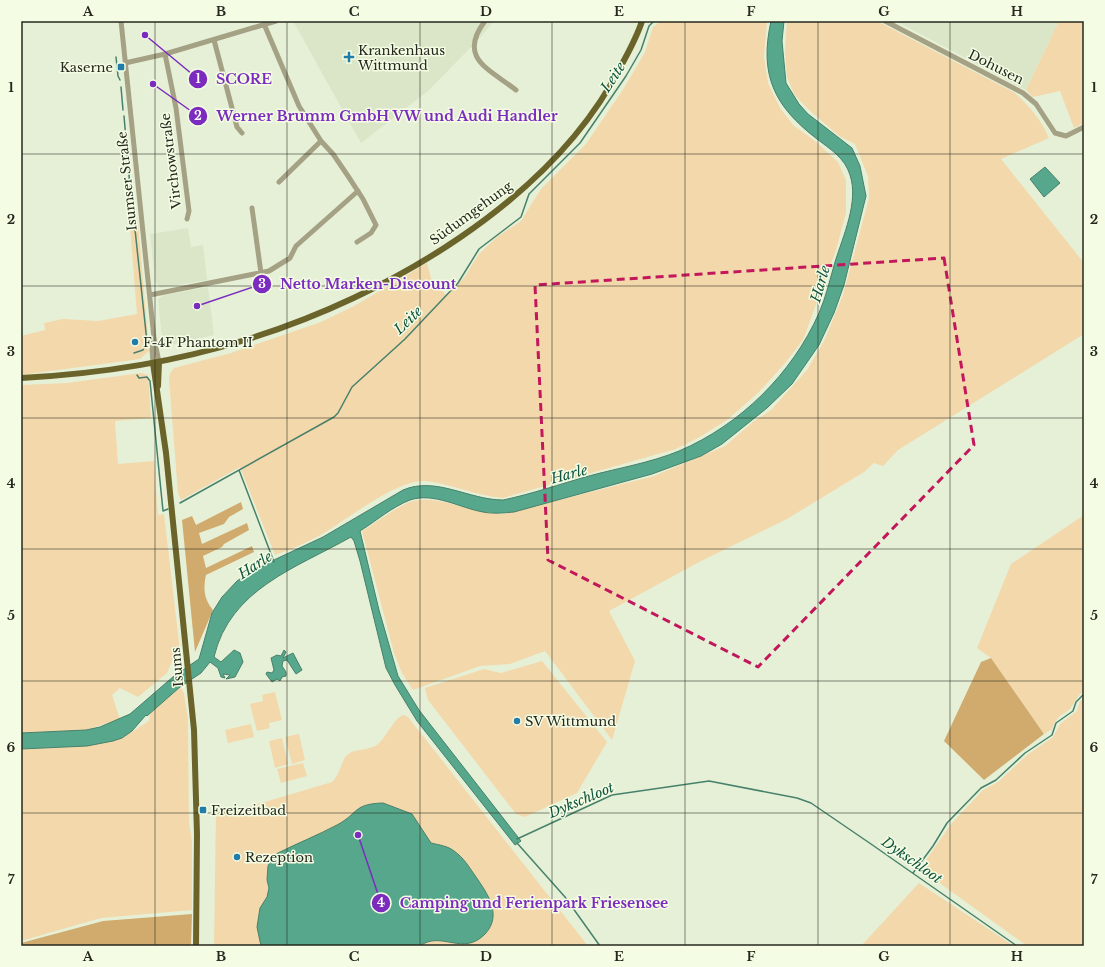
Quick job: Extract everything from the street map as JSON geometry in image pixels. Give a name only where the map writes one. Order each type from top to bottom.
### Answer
[{"type":"main road","name":"Südumgehung","points":[[156,362],[244,341],[313,316],[364,293],[431,255],[506,203],[547,167],[591,115],[614,81],[642,21]]},
{"type":"main road","points":[[21,378],[64,375],[156,362]]},
{"type":"main road","name":"Isums","points":[[156,362],[190,685],[196,774],[196,946]]},
{"type":"street","name":"Isumser Straße","points":[[121,21],[150,295],[154,338],[152,349],[156,362]]},
{"type":"street","points":[[125,63],[165,54],[276,21]]},
{"type":"street","points":[[485,21],[474,40],[476,56],[480,62],[516,90]]},
{"type":"street","name":"Dohusen","points":[[885,21],[1023,93],[1036,104],[1054,133],[1066,136],[1084,127]]},
{"type":"street","points":[[264,24],[299,106],[321,141],[339,161],[358,191],[376,225],[371,233],[357,242]]},
{"type":"street","points":[[214,40],[237,127],[242,133]]},
{"type":"street","name":"Virchowstraße","points":[[165,54],[178,122],[189,211],[187,219]]},
{"type":"street","points":[[279,182],[321,141]]},
{"type":"street","points":[[150,295],[269,271],[290,258],[296,246],[358,191]]},
{"type":"street","points":[[252,208],[261,273]]},
{"type":"highlighted area","points":[[944,258],[974,445],[758,667],[548,560],[535,285]]},
{"type":"shaded area","name":"Krankenhaus Wittmund","points":[[293,21],[494,21],[478,40],[428,91],[361,143]]},
{"type":"shaded area","points":[[661,21],[767,21],[764,57],[768,83],[780,108],[793,125],[815,141],[838,162],[846,180],[846,213],[836,250],[803,340],[786,362],[759,392],[727,420],[700,437],[676,449],[503,498],[483,495],[434,482],[414,482],[401,486],[387,493],[332,528],[299,546],[275,555],[240,467],[181,500],[178,493],[169,379],[170,373],[174,368],[231,353],[321,322],[354,306],[427,263],[431,278],[446,295],[464,278],[478,255],[497,237],[521,221],[541,189],[586,144],[624,88],[645,52],[653,27]]},
{"type":"shaded area","points":[[771,21],[784,21],[782,41],[786,83],[799,104],[808,114],[852,148],[860,166],[866,196],[844,285],[834,313],[819,345],[792,384],[767,408],[722,444],[701,456],[652,474],[514,512],[487,513],[438,499],[419,498],[397,506],[360,531],[379,610],[398,676],[419,710],[521,841],[515,845],[417,721],[395,685],[386,668],[360,561],[354,541],[351,537],[268,583],[250,597],[234,614],[222,634],[214,657],[221,662],[234,650],[240,653],[243,662],[235,677],[226,679],[230,675],[223,674],[225,678],[221,677],[218,668],[210,662],[201,673],[180,687],[147,716],[146,715],[132,731],[122,738],[87,746],[21,749],[21,733],[86,730],[100,727],[130,714],[174,676],[199,659],[212,613],[222,597],[237,581],[276,559],[323,537],[403,490],[415,486],[440,487],[490,499],[503,500],[525,495],[589,476],[645,462],[679,451],[723,427],[762,395],[779,377],[794,357],[808,335],[819,313],[846,230],[853,196],[850,175],[845,164],[836,154],[802,127],[780,101],[773,88],[767,58]]},
{"type":"shaded area","points":[[787,21],[877,21],[1015,93],[1026,103],[1039,119],[1049,138],[1001,159],[1084,263],[1084,334],[898,450],[883,466],[874,463],[864,472],[787,519],[701,561],[609,611],[635,661],[612,740],[545,651],[510,664],[480,666],[413,690],[402,673],[394,653],[362,531],[401,506],[419,500],[443,502],[492,514],[504,514],[654,476],[725,446],[753,422],[771,410],[807,370],[824,341],[843,295],[869,198],[868,176],[855,144],[839,136],[807,108],[794,94],[787,77],[785,50]]},
{"type":"shaded area","points":[[896,21],[1059,21],[1026,90]]},
{"type":"shaded area","points":[[1059,21],[1084,21],[1084,123],[1074,128],[1060,91],[1033,97],[1026,90]]},
{"type":"shaded area","points":[[1045,167],[1060,183],[1044,197],[1030,179]]},
{"type":"shaded area","points":[[129,215],[137,218],[138,222],[149,351],[140,359],[21,375],[21,336],[45,330],[44,323],[63,319],[98,321],[137,314]]},
{"type":"shaded area","points":[[188,228],[191,247],[203,245],[207,280],[160,288],[155,280],[150,234]]},
{"type":"shaded area","points":[[208,287],[214,335],[167,346],[162,338],[158,299],[165,295]]},
{"type":"shaded area","points":[[141,373],[148,375],[151,418],[115,421],[118,464],[154,461],[158,515],[164,514],[180,651],[174,656],[167,673],[138,697],[120,688],[112,695],[120,719],[86,730],[21,733],[21,385],[67,383]]},
{"type":"shaded area","points":[[241,502],[243,509],[229,517],[224,524],[199,533],[202,544],[247,523],[249,530],[224,544],[222,547],[203,556],[206,568],[252,546],[254,552],[206,575],[205,594],[213,610],[195,652],[182,520],[192,516],[196,525]]},
{"type":"shaded area","points":[[1084,515],[1084,691],[1072,706],[1057,719],[1052,729],[1044,734],[991,658],[977,648],[1011,564]]},
{"type":"shaded area","points":[[284,650],[286,652],[283,658],[293,653],[302,670],[296,674],[287,660],[283,661],[282,666],[286,672],[286,676],[282,677],[280,681],[277,679],[272,682],[266,674],[267,672],[272,673],[274,670],[271,658],[277,655],[281,656]]},
{"type":"shaded area","points":[[991,658],[1044,734],[984,780],[944,741],[981,662]]},
{"type":"shaded area","name":"SV Wittmund","points":[[542,661],[607,742],[577,793],[525,817],[516,814],[428,700],[425,688],[484,669],[501,673]]},
{"type":"shaded area","points":[[180,687],[184,693],[188,720],[189,822],[192,842],[192,910],[101,918],[21,941],[21,749],[87,746],[122,738],[149,721],[150,714]]},
{"type":"shaded area","points":[[275,692],[282,720],[269,723],[270,728],[257,731],[250,704],[263,701],[262,695]]},
{"type":"shaded area","points":[[1084,698],[1084,946],[1027,946],[920,869],[951,824],[983,790],[998,782],[1027,755],[1053,737],[1060,724],[1077,711],[1080,701]]},
{"type":"shaded area","points":[[404,715],[408,717],[588,946],[214,946],[216,809],[248,807],[332,782],[347,755],[354,751],[377,745],[397,719]]},
{"type":"shaded area","points":[[251,724],[254,737],[228,743],[225,730]]},
{"type":"shaded area","points":[[299,734],[305,760],[292,764],[285,737]]},
{"type":"shaded area","points":[[282,738],[288,764],[275,768],[269,741]]},
{"type":"shaded area","points":[[303,763],[307,776],[281,783],[277,769]]},
{"type":"shaded area","points":[[383,803],[412,814],[431,843],[452,849],[466,863],[485,890],[491,904],[493,919],[485,934],[477,940],[460,944],[436,941],[428,942],[420,946],[261,946],[257,927],[260,908],[267,897],[269,888],[267,880],[268,866],[272,858],[278,853],[344,821],[361,807]]},
{"type":"shaded area","points":[[919,883],[1014,946],[861,946]]},
{"type":"shaded area","points":[[192,914],[191,946],[21,946],[21,943],[103,921]]},
{"type":"waterway","name":"Leite","points":[[180,503],[334,417],[338,413],[352,387],[405,339],[458,283],[479,249],[521,217],[529,194],[580,143],[626,76],[641,50],[649,26],[654,21]]},
{"type":"waterway","points":[[116,57],[118,76],[120,80]]},
{"type":"waterway","points":[[121,87],[123,110]]},
{"type":"waterway","points":[[124,116],[131,199]]},
{"type":"waterway","points":[[134,220],[147,342],[143,350],[134,353]]},
{"type":"waterway","points":[[137,375],[139,378],[147,377],[150,381],[163,511],[168,509]]},
{"type":"waterway","name":"Harle","points":[[239,470],[274,562]]},
{"type":"waterway","points":[[913,873],[933,846],[947,823],[981,788],[996,780],[1025,753],[1052,735],[1056,723],[1073,711],[1076,702],[1084,694]]},
{"type":"waterway","name":"Dykschloot","points":[[517,839],[612,795],[709,781],[797,798],[811,803],[1017,946]]},
{"type":"waterway","points":[[517,843],[565,897],[600,946]]},
{"type":"place","name":"SCORE","points":[[145,35]]},
{"type":"place","name":"Krankenhaus Wittmund","points":[[349,57]]},
{"type":"place","name":"Kaserne","points":[[121,67]]},
{"type":"place","name":"Werner Brumm GmbH VW und Audi Handler","points":[[153,84]]},
{"type":"place","name":"Netto Marken-Discount","points":[[197,306]]},
{"type":"place","name":"F-4F Phantom II","points":[[135,342]]},
{"type":"place","name":"SV Wittmund","points":[[517,721]]},
{"type":"place","name":"Freizeitbad","points":[[203,810]]},
{"type":"place","name":"Camping und Ferienpark Friesensee","points":[[358,835]]},
{"type":"place","name":"Rezeption","points":[[237,857]]}]
